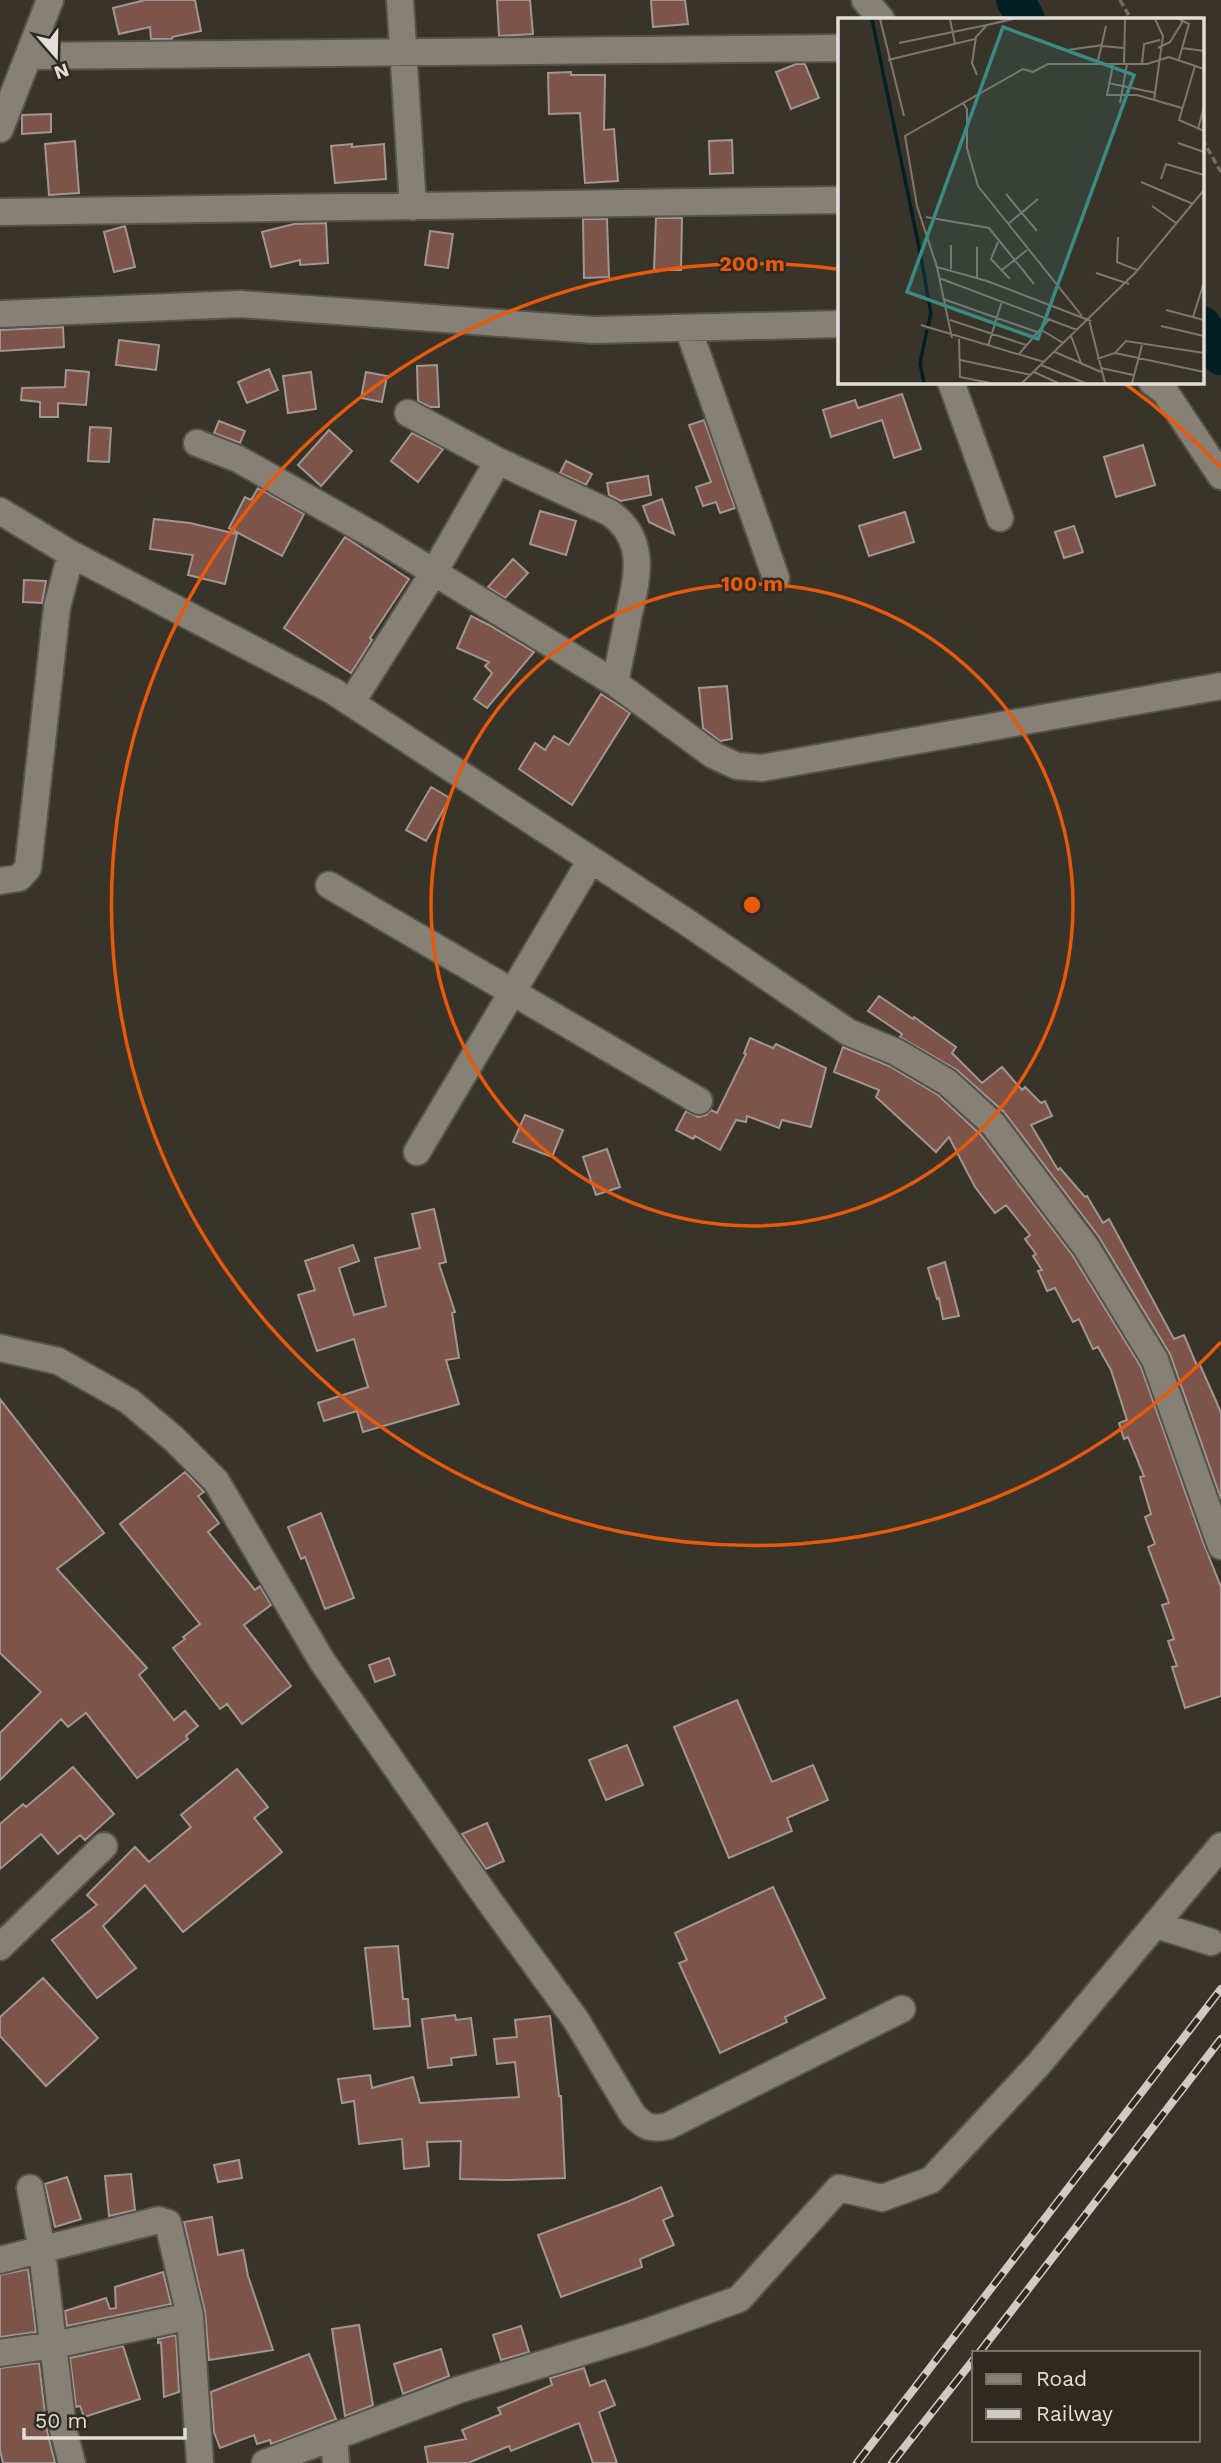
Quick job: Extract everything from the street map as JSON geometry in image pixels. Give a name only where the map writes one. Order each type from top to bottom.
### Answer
[{"type":"street","points":[[0,129],[8,90],[30,56],[50,0]]},
{"type":"street","points":[[400,0],[413,207]]},
{"type":"street","points":[[865,0],[880,18]]},
{"type":"street","points":[[30,56],[838,48]]},
{"type":"street","points":[[0,212],[838,200]]},
{"type":"street","points":[[0,314],[240,304],[594,330],[838,324]]},
{"type":"street","points":[[688,328],[776,578]]},
{"type":"street","points":[[951,383],[1000,518]]},
{"type":"street","points":[[1153,383],[1165,393],[1221,476]]},
{"type":"street","points":[[408,413],[498,461],[610,513],[622,522],[635,548],[636,576],[615,683]]},
{"type":"street","points":[[197,443],[238,459],[373,535],[615,683],[713,755],[737,766],[762,768],[1221,687]]},
{"type":"street","points":[[351,703],[434,572],[498,461]]},
{"type":"street","points":[[0,512],[71,554],[333,691],[848,1032],[896,1052],[947,1082],[993,1124],[1086,1247],[1155,1360],[1221,1546]]},
{"type":"street","points":[[0,881],[19,878],[28,868],[57,607],[71,554]]},
{"type":"street","points":[[417,1152],[591,860]]},
{"type":"street","points":[[329,885],[699,1101]]},
{"type":"street","points":[[0,1348],[58,1362],[129,1401],[174,1439],[216,1481],[322,1661],[576,2020],[633,2115],[645,2127],[653,2130],[668,2126],[902,2009]]},
{"type":"street","points":[[0,1947],[104,1846]]},
{"type":"street","points":[[265,2463],[335,2450],[458,2390],[647,2332],[739,2299],[839,2188],[883,2198],[931,2180],[1038,2065],[1221,1846]]},
{"type":"street","points":[[1156,1925],[1211,1942]]},
{"type":"street","points":[[30,2188],[42,2249],[64,2428],[72,2463]]},
{"type":"street","points":[[0,2260],[164,2220],[169,2223],[190,2316],[200,2463]]},
{"type":"street","points":[[0,2353],[54,2345],[190,2316]]},
{"type":"path","points":[[1120,0],[1130,18]]},
{"type":"path","points":[[1204,142],[1221,172]]},
{"type":"building","points":[[145,0],[195,0],[201,31],[172,39],[151,39],[150,27],[119,34],[113,8]]},
{"type":"building","points":[[497,0],[530,0],[533,34],[499,36]]},
{"type":"building","points":[[651,0],[685,0],[688,24],[653,27]]},
{"type":"building","points":[[796,64],[805,64],[819,98],[791,109],[776,72]]},
{"type":"building","points":[[571,72],[571,75],[605,75],[604,130],[614,129],[618,181],[585,183],[580,113],[549,114],[548,73]]},
{"type":"building","points":[[51,114],[51,132],[22,134],[22,115]]},
{"type":"building","points":[[732,140],[733,173],[710,174],[709,141]]},
{"type":"building","points":[[75,141],[79,193],[49,195],[45,144]]},
{"type":"building","points":[[352,144],[352,147],[384,144],[386,179],[335,183],[331,146]]},
{"type":"building","points":[[656,218],[682,218],[681,270],[654,270]]},
{"type":"building","points":[[583,219],[607,219],[609,277],[584,278]]},
{"type":"building","points":[[326,223],[328,263],[300,265],[300,260],[271,267],[262,232],[294,224]]},
{"type":"building","points":[[125,226],[135,267],[114,272],[104,232]]},
{"type":"building","points":[[430,231],[453,234],[448,268],[425,265]]},
{"type":"building","points":[[63,327],[64,347],[0,351],[0,330]]},
{"type":"building","points":[[119,340],[159,345],[156,370],[116,365]]},
{"type":"building","points":[[437,365],[439,407],[430,407],[418,401],[417,366]]},
{"type":"building","points":[[269,369],[278,390],[247,403],[238,382]]},
{"type":"building","points":[[66,370],[89,372],[86,405],[58,403],[58,417],[40,417],[40,402],[21,400],[22,388],[65,387]]},
{"type":"building","points":[[311,372],[316,409],[288,413],[283,376]]},
{"type":"building","points":[[366,372],[387,376],[382,402],[361,398]]},
{"type":"building","points":[[902,394],[921,449],[894,458],[882,420],[831,437],[823,410],[855,400],[858,408]]},
{"type":"building","points":[[704,420],[735,508],[720,513],[716,502],[703,506],[696,487],[711,482],[689,425]]},
{"type":"building","points":[[219,421],[245,431],[240,443],[214,433]]},
{"type":"building","points":[[90,427],[111,428],[109,462],[88,461]]},
{"type":"building","points":[[329,430],[352,451],[321,486],[298,465]]},
{"type":"building","points":[[412,433],[443,449],[418,482],[391,461]]},
{"type":"building","points":[[1143,445],[1155,485],[1116,497],[1104,457]]},
{"type":"building","points":[[566,461],[592,474],[586,485],[560,473]]},
{"type":"building","points":[[648,476],[651,495],[621,501],[609,495],[607,483]]},
{"type":"building","points":[[258,488],[304,514],[282,556],[229,528],[245,497],[251,500]]},
{"type":"building","points":[[662,499],[674,534],[649,522],[643,506]]},
{"type":"building","points":[[540,511],[576,521],[566,555],[530,544]]},
{"type":"building","points":[[905,512],[914,542],[869,556],[859,526]]},
{"type":"building","points":[[154,519],[190,523],[237,534],[225,584],[188,575],[193,555],[150,549]]},
{"type":"building","points":[[1074,526],[1083,552],[1064,558],[1055,532]]},
{"type":"building","points":[[345,537],[409,579],[370,638],[372,640],[351,673],[284,628]]},
{"type":"building","points":[[513,559],[528,573],[505,598],[488,587]]},
{"type":"building","points":[[24,580],[46,581],[42,603],[23,602]]},
{"type":"building","points":[[471,616],[534,652],[487,708],[474,699],[492,673],[485,666],[489,662],[457,648]]},
{"type":"building","points":[[727,686],[732,739],[720,741],[703,728],[699,688]]},
{"type":"building","points":[[601,694],[630,713],[572,805],[519,769],[535,743],[545,750],[554,736],[569,745]]},
{"type":"building","points":[[431,787],[450,798],[426,841],[406,830]]},
{"type":"building","points":[[879,996],[956,1047],[952,1053],[982,1083],[1002,1067],[1022,1090],[1025,1087],[1041,1103],[1045,1101],[1052,1116],[1031,1125],[1058,1170],[1060,1168],[1085,1197],[1087,1196],[1103,1223],[1109,1219],[1174,1339],[1184,1335],[1216,1401],[1221,1413],[1221,1499],[1170,1354],[1099,1237],[1004,1112],[957,1070],[900,1037],[902,1034],[868,1011]]},
{"type":"building","points":[[750,1038],[773,1048],[776,1044],[826,1068],[811,1127],[782,1120],[779,1128],[747,1116],[746,1122],[736,1120],[720,1150],[695,1136],[693,1139],[676,1130],[686,1111],[698,1117],[711,1110],[717,1113],[746,1054],[744,1053]]},
{"type":"building","points":[[843,1047],[889,1066],[938,1095],[981,1135],[1073,1256],[1141,1367],[1221,1587],[1221,1696],[1185,1708],[1172,1667],[1177,1666],[1168,1641],[1174,1639],[1162,1605],[1169,1603],[1148,1547],[1155,1544],[1145,1517],[1151,1514],[1140,1477],[1144,1476],[1128,1437],[1124,1439],[1119,1423],[1127,1420],[1111,1370],[1098,1347],[1093,1349],[1079,1319],[1073,1322],[1055,1288],[1047,1291],[1038,1271],[1042,1270],[1033,1256],[1036,1254],[1025,1239],[1030,1235],[1006,1205],[995,1213],[975,1187],[949,1137],[936,1152],[876,1097],[879,1090],[834,1072]]},
{"type":"building","points":[[525,1115],[563,1130],[552,1157],[513,1142]]},
{"type":"building","points":[[607,1149],[620,1187],[596,1195],[583,1157]]},
{"type":"building","points":[[434,1209],[446,1262],[439,1264],[455,1312],[452,1313],[459,1358],[446,1360],[459,1404],[363,1432],[357,1411],[324,1421],[318,1403],[368,1387],[354,1339],[317,1351],[298,1295],[315,1290],[305,1261],[353,1245],[359,1261],[339,1268],[354,1315],[386,1306],[375,1258],[420,1248],[412,1214]]},
{"type":"building","points":[[945,1262],[959,1316],[943,1319],[928,1268]]},
{"type":"building","points":[[0,1399],[104,1533],[57,1569],[147,1668],[139,1675],[174,1720],[185,1711],[198,1726],[186,1736],[188,1739],[137,1778],[86,1713],[68,1727],[61,1719],[0,1780],[0,1733],[41,1692],[0,1653]]},
{"type":"building","points":[[185,1472],[204,1492],[198,1496],[219,1523],[208,1532],[255,1590],[260,1586],[271,1605],[244,1625],[291,1686],[242,1724],[227,1704],[220,1709],[173,1648],[200,1624],[120,1524]]},
{"type":"building","points":[[321,1513],[354,1598],[325,1609],[305,1557],[301,1559],[288,1527]]},
{"type":"building","points":[[389,1658],[395,1675],[375,1682],[369,1665]]},
{"type":"building","points":[[737,1700],[772,1782],[813,1765],[828,1800],[787,1818],[792,1831],[729,1858],[674,1727]]},
{"type":"building","points":[[627,1745],[643,1785],[606,1800],[589,1760]]},
{"type":"building","points":[[73,1767],[114,1814],[85,1840],[80,1835],[58,1854],[41,1834],[0,1869],[0,1824],[23,1804],[26,1807]]},
{"type":"building","points":[[237,1769],[268,1807],[254,1818],[282,1852],[183,1932],[145,1885],[103,1926],[136,1968],[97,1998],[52,1940],[97,1905],[87,1895],[135,1847],[149,1862],[191,1827],[181,1815]]},
{"type":"building","points":[[487,1823],[504,1861],[486,1869],[462,1834]]},
{"type":"building","points":[[773,1887],[825,1998],[785,2017],[787,2022],[720,2053],[679,1963],[687,1960],[675,1933]]},
{"type":"building","points":[[398,1946],[403,1999],[408,1999],[410,2026],[374,2029],[365,1948]]},
{"type":"building","points":[[43,1978],[98,2038],[46,2086],[0,2036],[0,2017]]},
{"type":"building","points":[[455,2015],[456,2020],[471,2018],[476,2055],[451,2058],[452,2065],[428,2068],[422,2019]]},
{"type":"building","points":[[550,2016],[561,2096],[565,2178],[460,2179],[461,2141],[427,2142],[429,2166],[404,2169],[402,2139],[359,2144],[354,2101],[342,2103],[338,2079],[370,2075],[372,2088],[413,2077],[420,2103],[519,2097],[515,2062],[497,2064],[494,2039],[517,2037],[515,2020]]},
{"type":"building","points":[[239,2160],[242,2178],[218,2182],[214,2165]]},
{"type":"building","points":[[131,2174],[135,2210],[109,2216],[105,2176]]},
{"type":"building","points":[[67,2177],[81,2219],[55,2227],[45,2184]]},
{"type":"building","points":[[661,2187],[673,2216],[663,2220],[674,2245],[640,2259],[642,2267],[561,2297],[538,2235]]},
{"type":"building","points":[[212,2217],[218,2255],[243,2250],[248,2276],[273,2350],[209,2360],[205,2312],[184,2222]]},
{"type":"building","points":[[28,2269],[36,2332],[0,2337],[0,2275]]},
{"type":"building","points":[[163,2272],[171,2304],[67,2326],[65,2311],[106,2298],[110,2309],[116,2308],[115,2287]]},
{"type":"building","points":[[359,2325],[373,2405],[345,2416],[332,2329]]},
{"type":"building","points":[[521,2326],[529,2352],[501,2360],[493,2335]]},
{"type":"building","points":[[176,2335],[179,2392],[164,2397],[161,2342],[158,2343],[158,2339]]},
{"type":"building","points":[[123,2346],[140,2399],[84,2417],[80,2406],[76,2407],[70,2358]]},
{"type":"building","points":[[441,2349],[449,2376],[403,2394],[394,2364]]},
{"type":"building","points":[[309,2354],[336,2419],[271,2444],[270,2440],[257,2444],[254,2435],[220,2448],[214,2432],[211,2392]]},
{"type":"building","points":[[39,2363],[47,2431],[55,2463],[3,2463],[0,2450],[0,2368]]},
{"type":"building","points":[[584,2368],[590,2386],[605,2380],[615,2405],[599,2412],[617,2463],[593,2463],[579,2423],[511,2451],[509,2446],[468,2463],[428,2463],[425,2447],[466,2439],[462,2430],[501,2414],[498,2408],[552,2385],[550,2378]]},
{"type":"waterway","points":[[1015,0],[1025,18]]},
{"type":"waterway","points":[[1204,328],[1221,356]]},
{"type":"railway","points":[[857,2463],[1221,1989]]},
{"type":"railway","points":[[981,2351],[1221,2039]]},
{"type":"railway","points":[[892,2463],[972,2362]]}]
